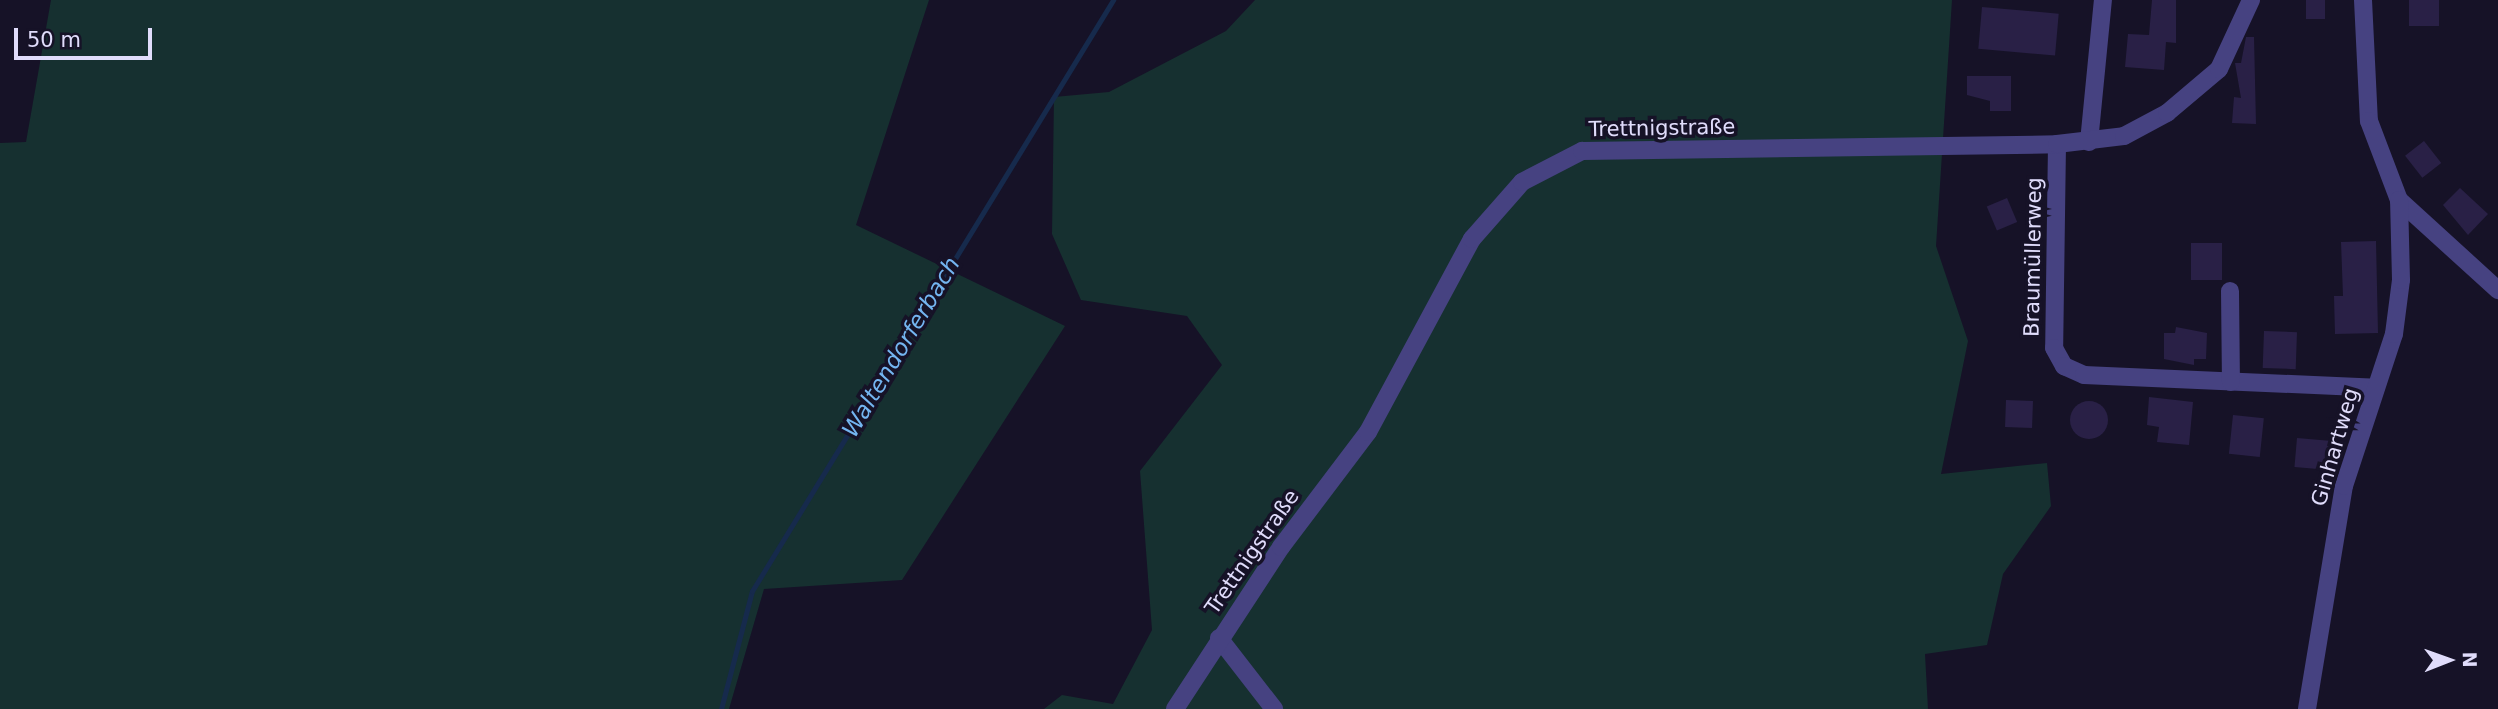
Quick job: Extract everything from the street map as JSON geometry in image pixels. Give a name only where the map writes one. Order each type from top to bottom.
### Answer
[{"type":"street","points":[[2089,142],[2103,0]]},
{"type":"street","name":"Trettnigstraße","points":[[1175,709],[1219,638],[1368,432],[1472,239],[1522,182],[1582,151],[2057,144],[2089,142],[2139,130],[2197,90],[2231,50],[2251,0]]},
{"type":"street","points":[[2363,0],[2369,121],[2399,200],[2498,290]]},
{"type":"street","name":"Braumüllerweg","points":[[2057,144],[2057,358],[2084,375],[2376,388]]},
{"type":"street","name":"Ginhartweg","points":[[2307,709],[2344,486],[2376,388],[2389,361],[2396,320],[2399,200]]},
{"type":"street","points":[[2231,291],[2231,382]]},
{"type":"street","points":[[1219,638],[1274,709]]},
{"type":"green space","points":[[51,0],[929,0],[856,225],[1065,326],[902,580],[764,589],[729,709],[0,709],[0,143],[26,142]]},
{"type":"green space","points":[[1255,0],[1952,0],[1936,246],[1968,341],[1941,474],[2047,463],[2051,506],[2003,574],[1987,645],[1925,654],[1928,709],[1044,709],[1062,695],[1113,704],[1152,630],[1140,471],[1222,365],[1187,316],[1081,300],[1052,234],[1054,97],[1109,92],[1226,31]]},
{"type":"building","points":[[2152,0],[2176,0],[2176,43],[2166,42],[2164,70],[2125,67],[2128,34],[2149,35]]},
{"type":"building","points":[[2306,0],[2325,0],[2325,19],[2306,19]]},
{"type":"building","points":[[2409,0],[2439,0],[2439,26],[2409,26]]},
{"type":"building","points":[[1982,7],[2059,14],[2055,56],[1978,49]]},
{"type":"building","points":[[2246,37],[2254,37],[2256,124],[2232,123],[2234,97],[2241,98],[2235,63],[2241,63]]},
{"type":"building","points":[[1967,76],[2011,76],[2011,111],[1990,111],[1990,101],[1967,95]]},
{"type":"building","points":[[2424,141],[2441,163],[2422,178],[2405,156]]},
{"type":"building","points":[[2460,188],[2488,214],[2468,235],[2443,205]]},
{"type":"building","points":[[2007,198],[2017,222],[1997,231],[1987,207]]},
{"type":"building","points":[[2376,241],[2378,333],[2335,334],[2334,296],[2343,296],[2341,242]]},
{"type":"building","points":[[2191,243],[2222,243],[2222,280],[2191,280]]},
{"type":"building","points":[[2176,327],[2207,333],[2206,359],[2194,359],[2194,365],[2164,359],[2164,333],[2175,333]]},
{"type":"building","points":[[2264,331],[2297,332],[2296,369],[2263,368]]},
{"type":"building","points":[[2149,397],[2193,402],[2189,445],[2157,442],[2159,427],[2147,425]]},
{"type":"building","points":[[2006,400],[2033,401],[2032,428],[2005,427]]},
{"type":"building","points":[[2089,401],[2103,406],[2108,420],[2103,434],[2089,439],[2075,434],[2070,420],[2075,406]]},
{"type":"building","points":[[2233,415],[2264,418],[2260,457],[2229,454]]},
{"type":"building","points":[[2297,438],[2335,441],[2332,470],[2294,467]]},
{"type":"waterway","name":"Waltendorferbach","points":[[721,709],[752,591],[1113,0]]}]
